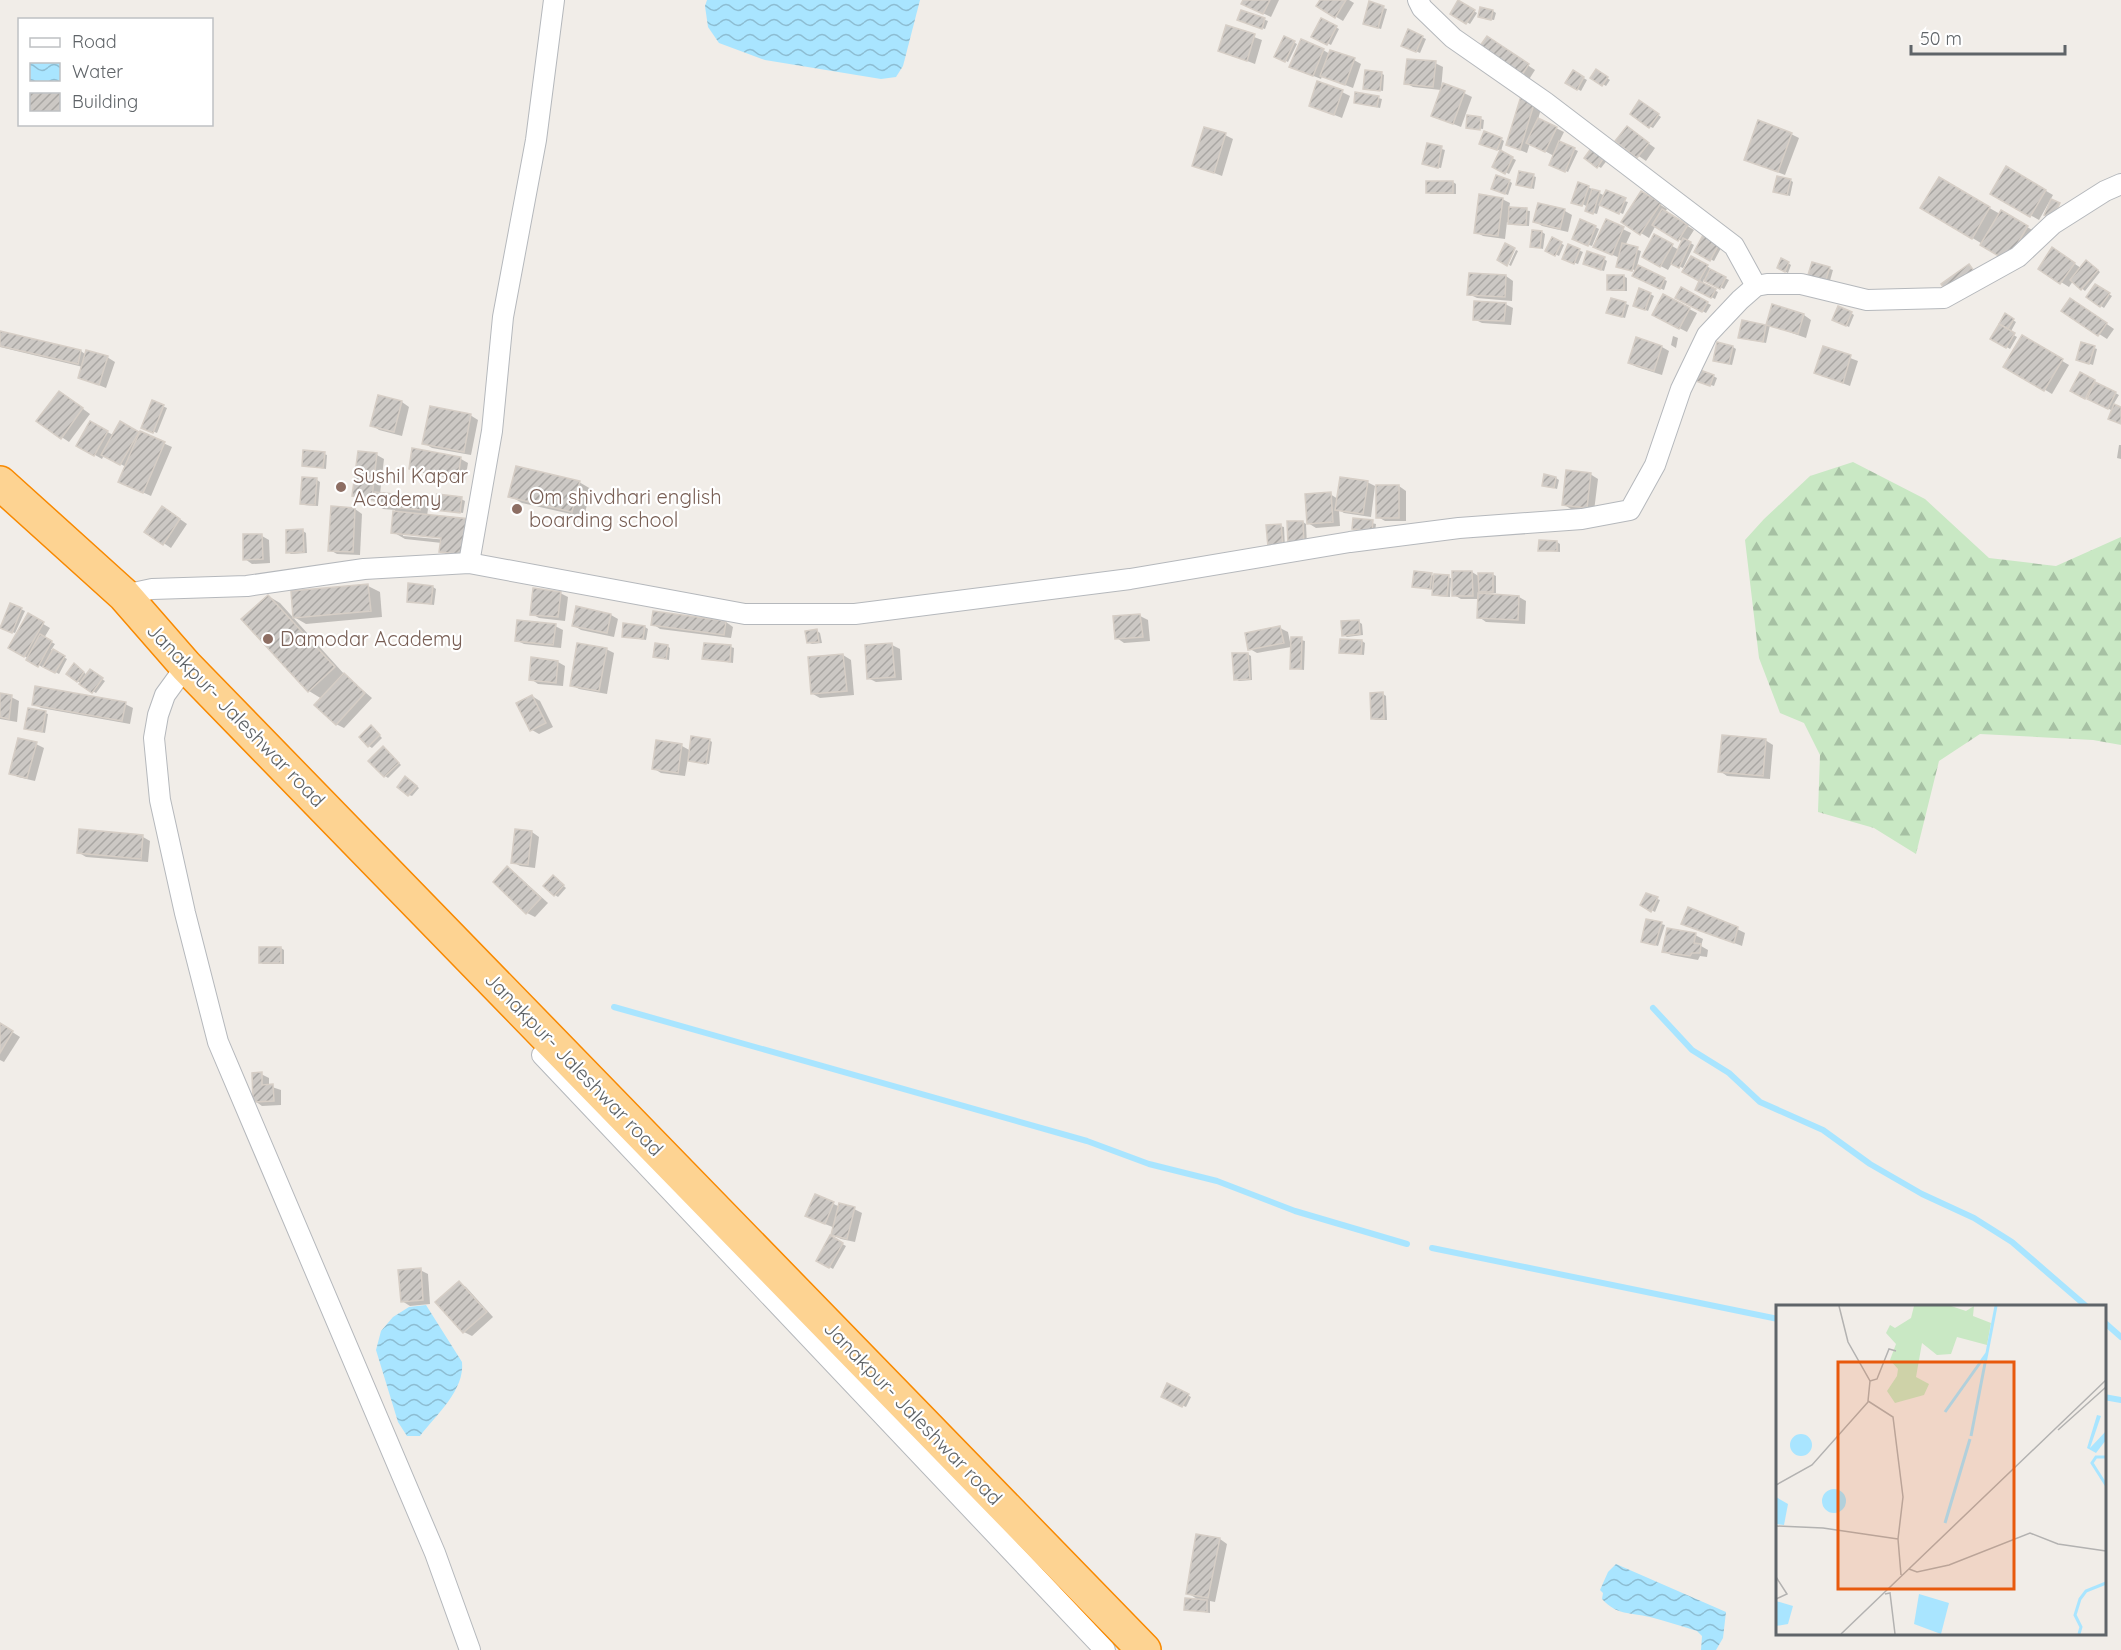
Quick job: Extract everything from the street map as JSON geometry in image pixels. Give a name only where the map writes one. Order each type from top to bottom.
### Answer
[{"type":"highway","name":"Janakpur- Jaleshwar road","points":[[0,483],[123,595],[186,666],[1144,1650]]},
{"type":"street","points":[[469,563],[492,431],[503,317],[536,140],[554,0]]},
{"type":"street","points":[[1418,0],[1422,8],[1453,38],[1545,102],[1734,246],[1756,286]]},
{"type":"street","points":[[123,595],[152,589],[247,586],[364,569],[469,563],[745,614],[855,614],[1130,579],[1350,543],[1459,528],[1611,515],[1630,510],[1655,465],[1681,389],[1707,335],[1756,286],[1801,284],[1867,300],[1944,298],[2018,257],[2054,224],[2105,191],[2121,184]]},
{"type":"street","points":[[186,666],[165,695],[158,715],[154,738],[160,801],[185,913],[218,1042],[435,1553],[470,1650]]},
{"type":"street","points":[[214,701],[538,1051],[1105,1650]]},
{"type":"green space","points":[[1853,462],[1925,499],[1989,558],[2056,566],[2121,537],[2121,745],[2093,740],[1980,734],[1939,761],[1916,854],[1874,828],[1818,812],[1820,755],[1804,723],[1780,713],[1759,658],[1745,540],[1810,476]]},
{"type":"water","points":[[707,0],[920,0],[903,66],[896,77],[881,79],[765,60],[719,43],[708,27],[705,6]]},
{"type":"water","points":[[426,1305],[462,1362],[462,1372],[448,1402],[420,1436],[407,1436],[398,1422],[376,1350],[381,1331],[393,1317],[409,1307]]},
{"type":"water","points":[[1616,1564],[1726,1612],[1723,1638],[1716,1650],[1701,1650],[1702,1636],[1697,1631],[1624,1612],[1613,1608],[1602,1599],[1603,1593],[1600,1590],[1608,1572]]},
{"type":"building","points":[[1243,0],[1270,0],[1263,14],[1241,4]]},
{"type":"building","points":[[1320,0],[1346,0],[1335,18],[1316,6]]},
{"type":"building","points":[[1458,0],[1475,10],[1466,24],[1450,14]]},
{"type":"building","points":[[1369,1],[1384,6],[1378,28],[1363,24]]},
{"type":"building","points":[[1480,7],[1493,10],[1491,20],[1478,17]]},
{"type":"building","points":[[1241,10],[1265,18],[1262,29],[1237,20]]},
{"type":"building","points":[[1321,18],[1337,26],[1327,45],[1311,37]]},
{"type":"building","points":[[1226,25],[1255,34],[1247,61],[1218,51]]},
{"type":"building","points":[[1408,29],[1423,36],[1416,52],[1401,46]]},
{"type":"building","points":[[1284,36],[1295,41],[1285,62],[1274,57]]},
{"type":"building","points":[[1487,36],[1529,64],[1520,78],[1477,50]]},
{"type":"building","points":[[1301,39],[1324,49],[1313,76],[1289,67]]},
{"type":"building","points":[[1330,50],[1355,58],[1345,85],[1320,76]]},
{"type":"building","points":[[1407,59],[1436,61],[1433,87],[1404,84]]},
{"type":"building","points":[[1596,69],[1608,77],[1602,86],[1590,78]]},
{"type":"building","points":[[1365,70],[1382,72],[1380,91],[1363,89]]},
{"type":"building","points":[[1573,70],[1584,77],[1577,90],[1565,83]]},
{"type":"building","points":[[1317,81],[1343,90],[1334,115],[1309,106]]},
{"type":"building","points":[[1443,83],[1465,91],[1453,124],[1431,116]]},
{"type":"building","points":[[1355,92],[1379,96],[1377,107],[1354,103]]},
{"type":"building","points":[[1521,96],[1535,101],[1520,150],[1506,145]]},
{"type":"building","points":[[1639,100],[1659,114],[1649,128],[1630,114]]},
{"type":"building","points":[[1467,115],[1481,117],[1480,130],[1466,128]]},
{"type":"building","points":[[1538,118],[1557,127],[1545,152],[1526,143]]},
{"type":"building","points":[[1758,120],[1792,133],[1778,172],[1744,160]]},
{"type":"building","points":[[1627,126],[1649,143],[1637,158],[1615,141]]},
{"type":"building","points":[[1204,127],[1226,133],[1214,173],[1192,166]]},
{"type":"building","points":[[1484,131],[1502,138],[1497,150],[1479,144]]},
{"type":"building","points":[[1559,141],[1575,148],[1565,172],[1549,165]]},
{"type":"building","points":[[1427,143],[1442,146],[1438,168],[1422,164]]},
{"type":"building","points":[[1592,147],[1605,156],[1597,168],[1584,158]]},
{"type":"building","points":[[1500,150],[1513,157],[1505,174],[1492,167]]},
{"type":"building","points":[[2006,166],[2046,190],[2030,217],[1990,194]]},
{"type":"building","points":[[1519,171],[1534,174],[1531,188],[1516,185]]},
{"type":"building","points":[[1496,175],[1510,180],[1505,194],[1491,189]]},
{"type":"building","points":[[1777,176],[1791,179],[1787,195],[1773,192]]},
{"type":"building","points":[[1939,177],[1990,207],[1972,239],[1920,208]]},
{"type":"building","points":[[1426,181],[1453,181],[1453,193],[1426,193]]},
{"type":"building","points":[[1578,182],[1589,186],[1582,206],[1571,203]]},
{"type":"building","points":[[1592,189],[1600,191],[1593,214],[1585,211]]},
{"type":"building","points":[[1606,190],[1626,198],[1619,214],[1599,205]]},
{"type":"building","points":[[1641,191],[1661,203],[1640,235],[1621,222]]},
{"type":"building","points":[[1479,194],[1503,198],[1498,236],[1474,233]]},
{"type":"building","points":[[2051,199],[2060,203],[2053,219],[2044,215]]},
{"type":"building","points":[[1538,203],[1565,209],[1560,229],[1533,222]]},
{"type":"building","points":[[1509,207],[1527,208],[1526,225],[1508,224]]},
{"type":"building","points":[[1662,209],[1688,225],[1678,241],[1652,225]]},
{"type":"building","points":[[2001,210],[2028,226],[2007,261],[1980,245]]},
{"type":"building","points":[[1580,219],[1596,226],[1588,246],[1572,239]]},
{"type":"building","points":[[1606,219],[1624,227],[1612,255],[1593,247]]},
{"type":"building","points":[[1532,230],[1542,231],[1540,248],[1530,247]]},
{"type":"building","points":[[1654,234],[1673,244],[1660,267],[1642,257]]},
{"type":"building","points":[[1703,235],[1719,244],[1710,261],[1694,252]]},
{"type":"building","points":[[1552,237],[1562,242],[1555,256],[1545,251]]},
{"type":"building","points":[[1683,238],[1691,242],[1679,268],[1671,264]]},
{"type":"building","points":[[1505,243],[1515,248],[1507,266],[1497,260]]},
{"type":"building","points":[[1622,243],[1638,247],[1632,271],[1616,267]]},
{"type":"building","points":[[1568,244],[1580,249],[1574,264],[1562,259]]},
{"type":"building","points":[[2052,247],[2075,263],[2060,284],[2038,269]]},
{"type":"building","points":[[1587,251],[1605,257],[1601,270],[1583,264]]},
{"type":"building","points":[[1691,256],[1708,265],[1699,281],[1682,272]]},
{"type":"building","points":[[1781,258],[1789,262],[1785,272],[1777,268]]},
{"type":"building","points":[[2086,260],[2098,270],[2081,290],[2070,280]]},
{"type":"building","points":[[1812,262],[1830,267],[1825,283],[1807,278]]},
{"type":"building","points":[[1969,264],[1976,274],[1947,293],[1941,284]]},
{"type":"building","points":[[1638,265],[1665,278],[1660,289],[1632,276]]},
{"type":"building","points":[[1710,269],[1726,277],[1720,289],[1704,281]]},
{"type":"building","points":[[1469,273],[1506,275],[1505,297],[1467,295]]},
{"type":"building","points":[[1607,275],[1624,275],[1624,290],[1607,290]]},
{"type":"building","points":[[1699,281],[1716,289],[1711,298],[1695,290]]},
{"type":"building","points":[[2095,284],[2110,293],[2100,307],[2086,297]]},
{"type":"building","points":[[1681,287],[1708,302],[1702,312],[1675,298]]},
{"type":"building","points":[[1639,288],[1651,293],[1645,310],[1633,306]]},
{"type":"building","points":[[1663,294],[1690,308],[1679,329],[1652,315]]},
{"type":"building","points":[[1611,298],[1626,302],[1622,317],[1606,313]]},
{"type":"building","points":[[2070,298],[2107,323],[2098,336],[2061,311]]},
{"type":"building","points":[[1474,301],[1506,303],[1504,321],[1473,320]]},
{"type":"building","points":[[1772,304],[1804,314],[1798,334],[1766,325]]},
{"type":"building","points":[[1838,306],[1852,312],[1846,326],[1832,320]]},
{"type":"building","points":[[2005,313],[2014,319],[2008,329],[1999,324]]},
{"type":"building","points":[[1742,320],[1766,325],[1763,342],[1738,338]]},
{"type":"building","points":[[1999,324],[2015,333],[2006,348],[1990,339]]},
{"type":"building","points":[[0,331],[81,350],[78,364],[0,346]]},
{"type":"building","points":[[2022,335],[2063,359],[2044,391],[2003,367]]},
{"type":"building","points":[[1636,337],[1662,346],[1654,371],[1628,363]]},
{"type":"building","points":[[1717,342],[1733,346],[1729,364],[1713,361]]},
{"type":"building","points":[[2081,342],[2095,346],[2089,364],[2076,360]]},
{"type":"building","points":[[1823,346],[1851,355],[1843,383],[1814,373]]},
{"type":"building","points":[[86,350],[108,356],[99,385],[78,378]]},
{"type":"building","points":[[1700,370],[1714,375],[1710,386],[1696,381]]},
{"type":"building","points":[[2080,372],[2095,380],[2085,399],[2070,391]]},
{"type":"building","points":[[2095,382],[2116,392],[2108,409],[2087,399]]},
{"type":"building","points":[[59,391],[83,408],[61,439],[36,421]]},
{"type":"building","points":[[378,395],[402,401],[394,432],[370,426]]},
{"type":"building","points":[[152,400],[164,405],[153,433],[141,428]]},
{"type":"building","points":[[2114,404],[2121,407],[2121,424],[2108,419]]},
{"type":"building","points":[[430,406],[471,414],[464,452],[422,444]]},
{"type":"building","points":[[90,421],[108,431],[94,456],[76,446]]},
{"type":"building","points":[[120,421],[139,432],[120,465],[101,455]]},
{"type":"building","points":[[140,431],[165,442],[143,493],[118,482]]},
{"type":"building","points":[[412,448],[461,457],[458,478],[409,469]]},
{"type":"building","points":[[303,450],[325,452],[323,468],[302,466]]},
{"type":"building","points":[[358,451],[377,453],[372,498],[352,496]]},
{"type":"building","points":[[516,466],[580,481],[572,512],[508,497]]},
{"type":"building","points":[[1566,470],[1591,473],[1587,508],[1562,505]]},
{"type":"building","points":[[1544,474],[1556,477],[1554,488],[1542,486]]},
{"type":"building","points":[[302,477],[317,478],[315,505],[300,504]]},
{"type":"building","points":[[1340,477],[1368,481],[1363,514],[1335,510]]},
{"type":"building","points":[[1376,485],[1399,485],[1399,518],[1376,518]]},
{"type":"building","points":[[375,492],[422,497],[420,510],[374,505]]},
{"type":"building","points":[[1331,492],[1333,522],[1307,524],[1305,494]]},
{"type":"building","points":[[437,494],[462,497],[460,513],[435,510]]},
{"type":"building","points":[[162,506],[180,519],[163,545],[144,532]]},
{"type":"building","points":[[331,506],[355,508],[353,552],[328,551]]},
{"type":"building","points":[[393,511],[471,519],[467,555],[439,552],[441,538],[391,533]]},
{"type":"building","points":[[1353,518],[1373,520],[1372,531],[1352,529]]},
{"type":"building","points":[[1287,521],[1303,521],[1304,545],[1288,545]]},
{"type":"building","points":[[1281,524],[1283,546],[1268,547],[1266,525]]},
{"type":"building","points":[[303,529],[304,552],[286,553],[286,530]]},
{"type":"building","points":[[243,534],[262,534],[263,559],[243,560]]},
{"type":"building","points":[[1539,540],[1557,541],[1557,551],[1538,551]]},
{"type":"building","points":[[1414,571],[1432,573],[1430,589],[1412,587]]},
{"type":"building","points":[[1452,571],[1472,571],[1473,596],[1452,596]]},
{"type":"building","points":[[1478,573],[1493,573],[1493,592],[1479,592]]},
{"type":"building","points":[[1434,574],[1449,575],[1447,596],[1432,595]]},
{"type":"building","points":[[408,583],[433,586],[431,604],[407,602]]},
{"type":"building","points":[[368,584],[371,611],[293,618],[291,591]]},
{"type":"building","points":[[533,588],[561,592],[558,617],[530,615]]},
{"type":"building","points":[[1478,593],[1519,596],[1518,620],[1477,618]]},
{"type":"building","points":[[268,595],[335,667],[308,692],[241,619]]},
{"type":"building","points":[[10,603],[22,608],[12,633],[0,628]]},
{"type":"building","points":[[576,606],[611,614],[607,633],[572,626]]},
{"type":"building","points":[[653,611],[726,621],[724,635],[651,625]]},
{"type":"building","points":[[28,613],[44,622],[24,657],[8,648]]},
{"type":"building","points":[[1140,614],[1143,637],[1115,639],[1113,616]]},
{"type":"building","points":[[517,620],[556,624],[553,645],[515,641]]},
{"type":"building","points":[[1359,620],[1360,634],[1342,636],[1341,621]]},
{"type":"building","points":[[623,623],[645,626],[643,639],[622,637]]},
{"type":"building","points":[[1280,626],[1284,643],[1248,650],[1245,633]]},
{"type":"building","points":[[817,629],[819,642],[807,643],[805,631]]},
{"type":"building","points":[[40,634],[52,641],[38,667],[26,660]]},
{"type":"building","points":[[1291,637],[1302,637],[1301,669],[1290,669]]},
{"type":"building","points":[[1340,639],[1362,640],[1361,654],[1339,653]]},
{"type":"building","points":[[577,643],[607,648],[599,691],[570,686]]},
{"type":"building","points":[[655,643],[668,645],[666,659],[653,657]]},
{"type":"building","points":[[704,643],[731,645],[730,662],[702,659]]},
{"type":"building","points":[[892,643],[895,677],[867,679],[865,645]]},
{"type":"building","points":[[53,649],[65,656],[55,673],[43,667]]},
{"type":"building","points":[[1232,653],[1248,653],[1250,679],[1234,680]]},
{"type":"building","points":[[843,654],[847,691],[811,694],[808,657]]},
{"type":"building","points":[[531,657],[558,661],[556,683],[529,680]]},
{"type":"building","points":[[74,663],[84,672],[77,682],[66,674]]},
{"type":"building","points":[[90,669],[103,678],[92,693],[79,684]]},
{"type":"building","points":[[344,673],[365,693],[336,725],[314,705]]},
{"type":"building","points":[[35,686],[126,702],[122,721],[32,705]]},
{"type":"building","points":[[1383,692],[1384,719],[1371,719],[1370,693]]},
{"type":"building","points":[[0,693],[12,695],[9,719],[0,717]]},
{"type":"building","points":[[532,695],[546,723],[530,731],[516,703]]},
{"type":"building","points":[[28,708],[46,711],[42,732],[24,729]]},
{"type":"building","points":[[371,725],[380,735],[368,747],[359,737]]},
{"type":"building","points":[[1722,735],[1766,739],[1763,776],[1718,772]]},
{"type":"building","points":[[691,736],[710,739],[706,764],[688,761]]},
{"type":"building","points":[[18,738],[37,742],[27,778],[9,774]]},
{"type":"building","points":[[656,740],[682,744],[678,773],[652,769]]},
{"type":"building","points":[[383,746],[399,763],[384,777],[368,761]]},
{"type":"building","points":[[405,776],[417,786],[408,796],[397,787]]},
{"type":"building","points":[[79,829],[143,835],[141,859],[77,853]]},
{"type":"building","points":[[515,829],[532,831],[528,865],[511,863]]},
{"type":"building","points":[[507,866],[541,898],[526,914],[493,882]]},
{"type":"building","points":[[553,875],[564,885],[554,896],[543,886]]},
{"type":"building","points":[[1646,893],[1658,897],[1651,912],[1640,905]]},
{"type":"building","points":[[1688,907],[1738,927],[1734,943],[1681,924]]},
{"type":"building","points":[[1646,919],[1662,922],[1655,945],[1641,942]]},
{"type":"building","points":[[1667,928],[1696,933],[1694,943],[1701,944],[1700,953],[1692,953],[1690,956],[1662,952]]},
{"type":"building","points":[[259,947],[281,947],[281,963],[259,963]]},
{"type":"building","points":[[0,1023],[13,1031],[0,1053]]},
{"type":"building","points":[[262,1072],[262,1085],[273,1084],[274,1101],[253,1102],[252,1073]]},
{"type":"building","points":[[815,1194],[834,1202],[825,1224],[805,1216]]},
{"type":"building","points":[[839,1203],[855,1207],[847,1239],[831,1235]]},
{"type":"building","points":[[830,1235],[843,1243],[829,1268],[816,1261]]},
{"type":"building","points":[[421,1268],[423,1300],[401,1302],[398,1270]]},
{"type":"building","points":[[459,1281],[487,1312],[463,1333],[435,1302]]},
{"type":"building","points":[[1167,1383],[1189,1394],[1182,1407],[1161,1397]]},
{"type":"building","points":[[1196,1534],[1220,1538],[1208,1598],[1186,1594]]},
{"type":"building","points":[[1185,1598],[1207,1600],[1207,1612],[1184,1610]]},
{"type":"waterway","points":[[614,1007],[1087,1141],[1149,1164],[1217,1181],[1295,1211],[1407,1244]]},
{"type":"waterway","points":[[1653,1008],[1692,1050],[1729,1073],[1760,1102],[1823,1130],[1870,1164],[1922,1194],[1974,1218],[2012,1242],[2085,1305]]},
{"type":"waterway","points":[[1432,1248],[1776,1319]]},
{"type":"waterway","points":[[2106,1324],[2121,1337]]},
{"type":"waterway","points":[[2106,1397],[2121,1400]]},
{"type":"place","name":"Sushil Kapar Academy","points":[[341,487]]},
{"type":"place","name":"Om shivdhari english boarding school","points":[[517,509]]},
{"type":"place","name":"Damodar Academy","points":[[268,639]]}]
